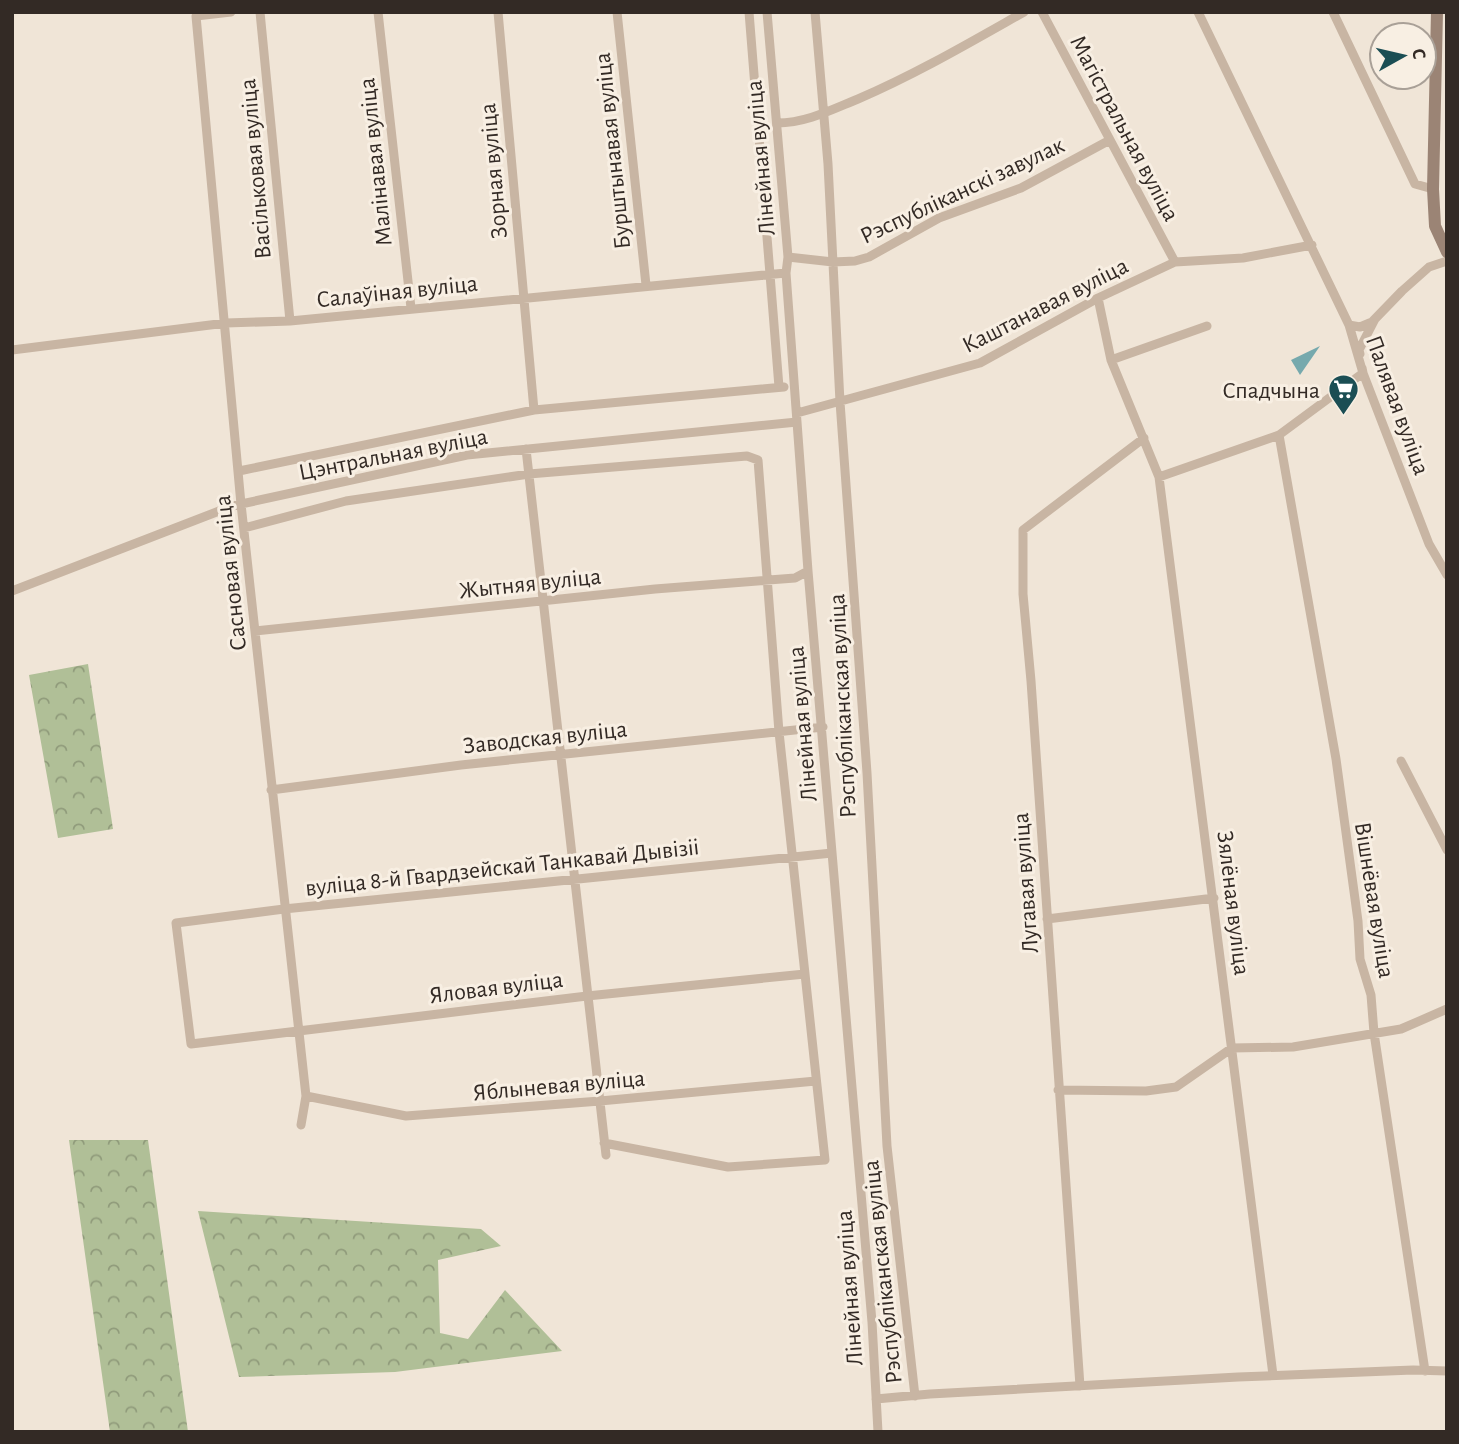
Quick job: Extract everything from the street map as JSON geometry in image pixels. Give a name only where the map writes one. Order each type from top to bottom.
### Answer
[{"type":"main road","points":[[1437,12],[1433,189],[1435,226],[1447,252]]},
{"type":"street","name":"Сасновая вуліца","points":[[232,12],[196,16],[241,504],[306,1096],[301,1125]]},
{"type":"street","name":"Васільковая вуліца","points":[[260,12],[290,321]]},
{"type":"street","name":"Малінавая вуліца","points":[[378,12],[411,308]]},
{"type":"street","name":"Зорная вуліца","points":[[498,12],[534,410]]},
{"type":"street","name":"Бурштынавая вуліца","points":[[617,12],[646,285]]},
{"type":"street","name":"Лінейная вуліца","points":[[749,12],[769,273],[781,387]]},
{"type":"street","name":"Лінейная вуліца","points":[[767,12],[788,257],[786,273],[808,571],[872,1322],[878,1432]]},
{"type":"street","name":"Рэспубліканская вуліца","points":[[815,12],[828,164],[840,402],[867,773],[887,1146],[915,1396]]},
{"type":"street","points":[[777,123],[796,123],[822,114],[911,76],[1024,12]]},
{"type":"street","name":"Магістральная вуліца","points":[[1042,12],[1108,141],[1175,262]]},
{"type":"street","name":"Палявая вуліца","points":[[1198,12],[1349,325],[1363,373],[1429,544],[1447,575]]},
{"type":"street","points":[[1333,12],[1415,184],[1433,189]]},
{"type":"street","name":"Рэспубліканскі завулак","points":[[788,257],[833,262],[869,257],[939,218],[1021,188],[1108,141]]},
{"type":"street","name":"Каштанавая вуліца","points":[[797,417],[840,402],[980,363],[1098,298],[1175,262],[1242,258],[1312,245]]},
{"type":"street","points":[[1159,477],[1279,435],[1363,373],[1359,350],[1375,319],[1429,267],[1447,261]]},
{"type":"street","name":"Салаўіная вуліца","points":[[12,350],[226,323],[290,321],[786,273]]},
{"type":"street","name":"Зялёная вуліца","points":[[1098,298],[1111,360],[1159,477],[1273,1375]]},
{"type":"street","points":[[1349,325],[1360,327],[1375,319]]},
{"type":"street","points":[[1111,360],[1207,326]]},
{"type":"street","name":"Цэнтральная вуліца","points":[[239,471],[534,410],[781,387]]},
{"type":"street","name":"Цэнтральная вуліца","points":[[12,591],[241,504],[467,455],[797,417]]},
{"type":"street","name":"Вішнёвая вуліца","points":[[1279,435],[1336,759],[1358,921],[1360,959],[1371,995],[1374,1033],[1425,1371]]},
{"type":"street","name":"Лугавая вуліца","points":[[1080,1385],[1023,594],[1023,530],[1144,438]]},
{"type":"street","points":[[526,449],[606,1155]]},
{"type":"street","points":[[244,528],[346,501],[529,474],[747,456],[758,460],[779,732],[825,1160],[728,1167],[604,1143]]},
{"type":"street","name":"Жытняя вуліца","points":[[255,631],[795,578],[808,571]]},
{"type":"street","name":"Заводская вуліца","points":[[271,790],[461,765],[822,727]]},
{"type":"street","points":[[1401,761],[1447,850]]},
{"type":"street","name":"вуліца 8-й Гвардзейскай Танкавай Дывізіі","points":[[191,1044],[176,923],[284,909],[831,853]]},
{"type":"street","points":[[1047,919],[1214,898]]},
{"type":"street","name":"Яловая вуліца","points":[[191,1044],[587,996],[805,974]]},
{"type":"street","points":[[1059,1090],[1146,1091],[1176,1087],[1232,1048],[1293,1046],[1401,1029],[1447,1009]]},
{"type":"street","name":"Яблыневая вуліца","points":[[306,1096],[406,1116],[816,1081]]},
{"type":"street","points":[[876,1399],[1273,1375],[1447,1371]]},
{"type":"green space","points":[[88,664],[113,829],[58,838],[29,675]]},
{"type":"green space","points":[[69,1140],[148,1140],[188,1432],[110,1432]]},
{"type":"green space","points":[[198,1211],[481,1229],[501,1246],[438,1260],[440,1333],[468,1339],[505,1290],[562,1351],[395,1372],[239,1377]]},
{"type":"water","points":[[1320,346],[1300,375],[1291,360]]},
{"type":"place","name":"Спадчына","points":[[1343,417]]}]
